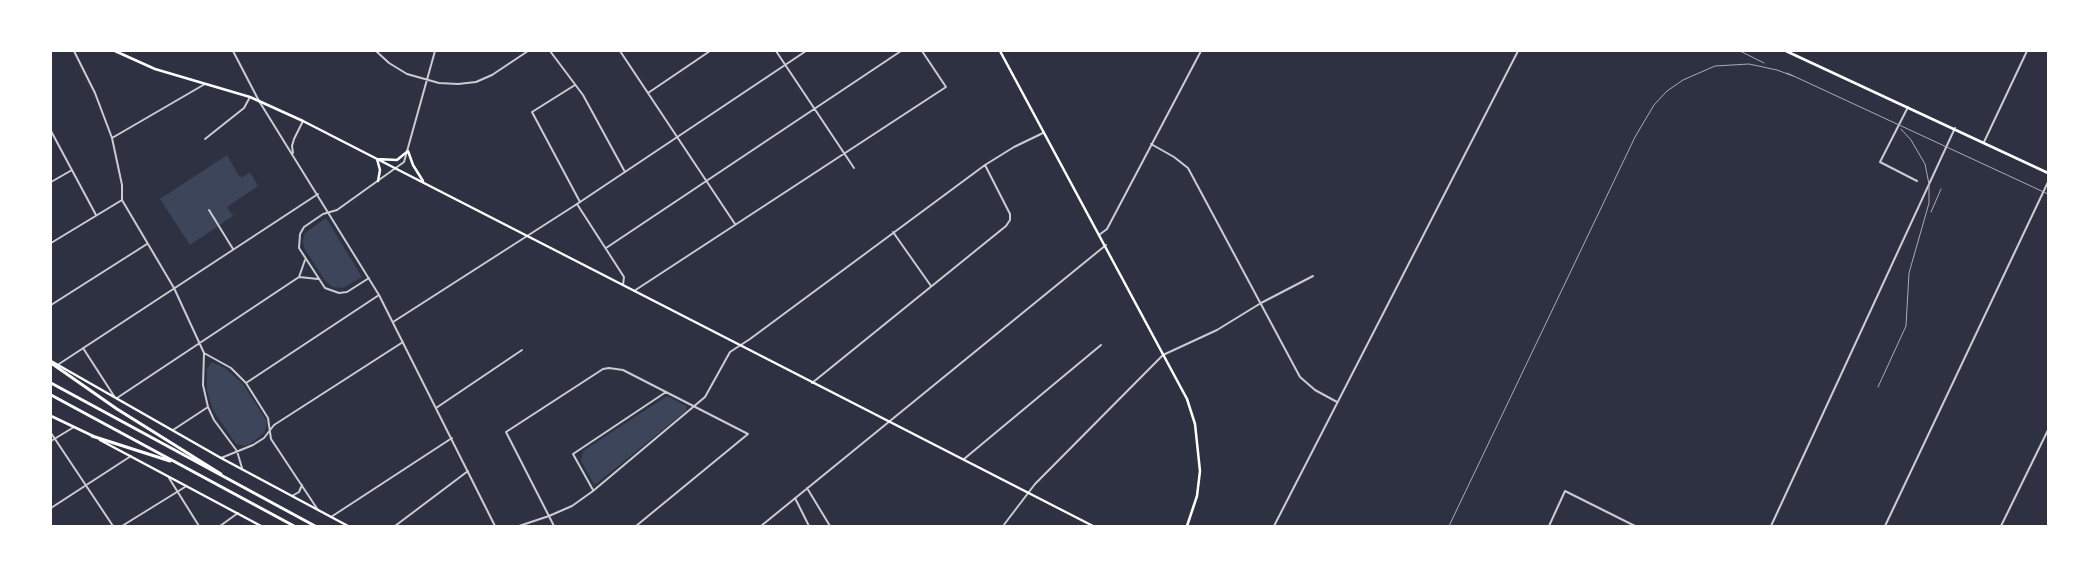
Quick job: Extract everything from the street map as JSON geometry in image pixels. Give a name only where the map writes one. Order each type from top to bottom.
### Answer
[{"type":"highway","points":[[51,362],[117,409],[214,468],[227,479]]},
{"type":"highway","points":[[51,383],[316,526]]},
{"type":"highway","points":[[51,395],[294,526]]},
{"type":"highway","points":[[92,436],[180,464]]},
{"type":"main road","points":[[115,51],[156,69],[250,97],[303,121],[1093,526]]},
{"type":"main road","points":[[1000,51],[1043,133],[1106,245],[1187,400],[1195,424],[1200,471],[1197,496],[1187,526]]},
{"type":"main road","points":[[1786,51],[2048,173]]},
{"type":"main road","points":[[377,159],[397,160],[408,151],[413,165],[424,183]]},
{"type":"main road","points":[[377,159],[380,170],[378,181]]},
{"type":"main road","points":[[51,362],[221,458],[348,526]]},
{"type":"main road","points":[[51,416],[187,485],[262,526]]},
{"type":"street","points":[[74,51],[95,93],[112,138],[122,185],[122,200],[174,288],[204,353],[203,385],[208,407],[218,426],[237,451],[243,470]]},
{"type":"street","points":[[233,51],[259,101],[379,295],[495,526]]},
{"type":"street","points":[[376,51],[398,69],[427,80],[452,84],[476,82],[492,75],[528,51]]},
{"type":"street","points":[[369,278],[346,292],[339,293],[324,288],[298,248],[300,234],[304,227],[323,214],[336,210],[404,162],[434,51]]},
{"type":"street","points":[[550,51],[583,95],[625,172]]},
{"type":"street","points":[[620,51],[735,224]]},
{"type":"street","points":[[648,94],[710,51]]},
{"type":"street","points":[[776,51],[854,168]]},
{"type":"street","points":[[393,322],[577,204],[806,51]]},
{"type":"street","points":[[606,248],[901,51]]},
{"type":"street","points":[[634,291],[946,86],[922,51]]},
{"type":"street","points":[[1099,235],[1107,229],[1201,51]]},
{"type":"street","points":[[1274,526],[1518,51]]},
{"type":"street","points":[[1984,142],[2026,51]]},
{"type":"street","points":[[112,138],[205,84]]},
{"type":"street","points":[[575,85],[532,112],[580,202]]},
{"type":"street","points":[[205,139],[244,108],[250,97]]},
{"type":"street","points":[[1908,107],[1880,162],[1917,181]]},
{"type":"street","points":[[294,155],[292,146],[303,121]]},
{"type":"street","points":[[1771,526],[1954,128]]},
{"type":"street","points":[[51,131],[96,215]]},
{"type":"street","points":[[519,526],[572,506],[594,491],[695,407],[713,384],[730,352],[984,165],[1014,147],[1043,133]]},
{"type":"street","points":[[1151,144],[1174,157],[1188,168],[1300,378],[1315,390],[1337,402]]},
{"type":"street","points":[[812,383],[1006,226],[1010,220],[1010,214],[984,165]]},
{"type":"street","points":[[51,182],[72,170]]},
{"type":"street","points":[[1885,526],[2048,182]]},
{"type":"street","points":[[58,365],[318,194]]},
{"type":"street","points":[[51,243],[122,200]]},
{"type":"street","points":[[577,204],[624,277],[623,286]]},
{"type":"street","points":[[209,210],[233,249]]},
{"type":"street","points":[[892,232],[931,286]]},
{"type":"street","points":[[51,305],[148,244]]},
{"type":"street","points":[[761,526],[1106,245]]},
{"type":"street","points":[[83,347],[116,399],[299,277],[305,260]]},
{"type":"street","points":[[1003,526],[1028,492],[1163,356],[1217,330],[1313,276]]},
{"type":"street","points":[[299,277],[318,279]]},
{"type":"street","points":[[246,383],[379,295]]},
{"type":"street","points":[[221,458],[253,445],[264,438],[274,425],[403,342]]},
{"type":"street","points":[[963,460],[1101,346]]},
{"type":"street","points":[[436,408],[522,350]]},
{"type":"street","points":[[204,353],[230,368],[246,383],[268,418],[271,439],[318,510]]},
{"type":"street","points":[[554,526],[506,432],[603,369],[616,368],[748,434],[636,526]]},
{"type":"street","points":[[102,391],[108,384]]},
{"type":"street","points":[[594,491],[573,454],[666,392]]},
{"type":"street","points":[[173,430],[208,407]]},
{"type":"street","points":[[51,441],[74,427]]},
{"type":"street","points":[[2001,526],[2048,430]]},
{"type":"street","points":[[51,433],[113,526]]},
{"type":"street","points":[[331,517],[452,438]]},
{"type":"street","points":[[51,508],[131,456]]},
{"type":"street","points":[[395,526],[468,471]]},
{"type":"street","points":[[168,476],[200,526]]},
{"type":"street","points":[[122,526],[187,485]]},
{"type":"street","points":[[292,496],[299,492],[302,485]]},
{"type":"street","points":[[808,488],[830,526]]},
{"type":"street","points":[[1549,526],[1565,491],[1635,526]]},
{"type":"street","points":[[795,498],[809,526]]},
{"type":"street","points":[[220,526],[238,513]]},
{"type":"shaded area","points":[[227,155],[239,176],[243,177],[250,172],[258,186],[227,207],[233,216],[190,245],[160,199]]},
{"type":"shaded area","points":[[326,218],[362,277],[343,288],[333,287],[326,282],[304,248],[303,240],[305,233]]},
{"type":"shaded area","points":[[212,362],[225,368],[243,384],[266,420],[267,425],[264,433],[250,444],[245,446],[236,444],[213,410],[207,391],[207,368]]},
{"type":"shaded area","points":[[667,396],[686,406],[686,411],[594,484],[581,461],[583,451]]},
{"type":"railway","points":[[1740,51],[1764,63]]},
{"type":"railway","points":[[1449,526],[1635,137],[1654,105],[1667,91],[1683,80],[1715,66],[1749,64],[1777,70],[1793,76]]},
{"type":"railway","points":[[1787,73],[2048,194]]},
{"type":"railway","points":[[1878,387],[1906,326],[1909,273],[1929,203],[1929,184],[1925,164],[1911,140],[1901,129]]},
{"type":"railway","points":[[1931,212],[1941,189]]}]
